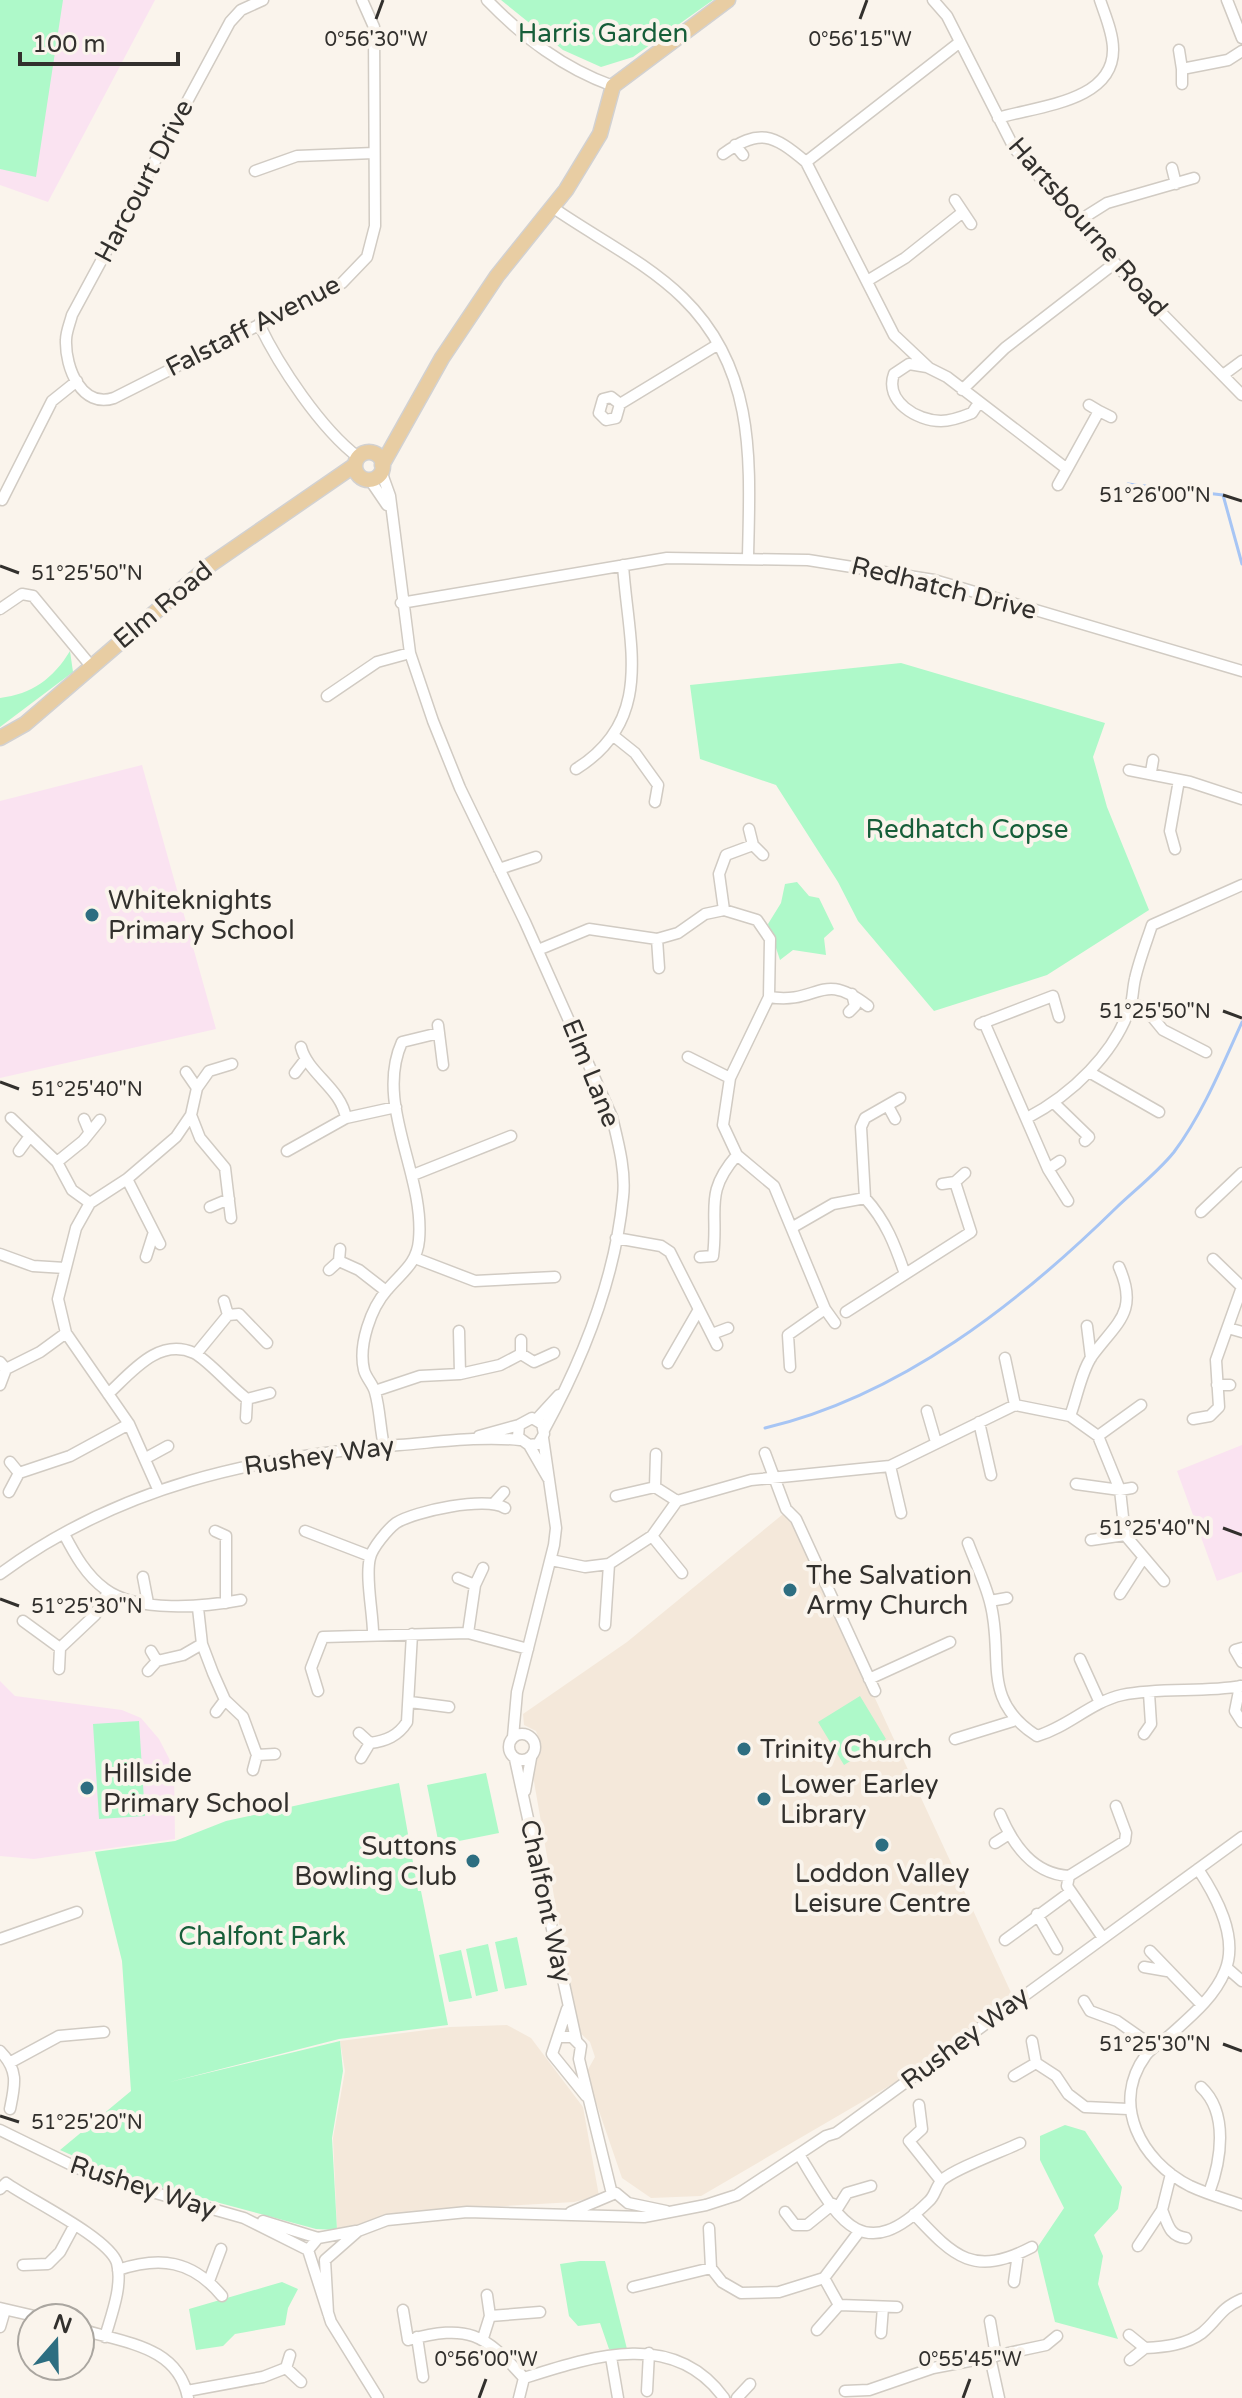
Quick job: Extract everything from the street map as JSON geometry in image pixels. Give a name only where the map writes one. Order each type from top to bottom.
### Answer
[{"type":"main road","points":[[613,86],[728,0]]},
{"type":"main road","name":"Elm Road","points":[[0,738],[25,724],[210,565],[335,482],[368,467],[397,435],[497,276],[552,207],[600,134],[613,86]]},
{"type":"street","name":"Harcourt Drive","points":[[77,381],[66,339],[72,315],[230,22],[241,10],[263,0]]},
{"type":"street","name":"Falstaff Avenue","points":[[77,381],[91,399],[103,402],[114,398],[342,283],[367,257],[375,226],[374,27],[362,0]]},
{"type":"street","points":[[487,0],[512,27],[556,59],[613,86]]},
{"type":"street","name":"Hartsbourne Road","points":[[933,0],[947,16],[1014,148],[1115,263],[1242,395]]},
{"type":"street","points":[[998,118],[1078,96],[1101,83],[1110,68],[1114,52],[1100,0]]},
{"type":"street","points":[[1227,0],[1242,38]]},
{"type":"street","points":[[806,162],[960,42]]},
{"type":"street","points":[[1179,50],[1182,84]]},
{"type":"street","points":[[1182,69],[1228,60],[1242,51]]},
{"type":"street","points":[[723,154],[747,138],[762,136],[779,142],[806,162],[894,335],[929,368],[1067,469]]},
{"type":"street","points":[[735,145],[743,155]]},
{"type":"street","points":[[263,173],[297,156],[374,153]]},
{"type":"street","points":[[1172,168],[1176,184]]},
{"type":"street","points":[[1080,220],[1107,203],[1194,178]]},
{"type":"street","points":[[955,200],[971,224]]},
{"type":"street","points":[[552,207],[682,296],[717,345],[736,382],[746,414],[748,557]]},
{"type":"street","points":[[867,281],[905,258],[963,212]]},
{"type":"street","points":[[962,390],[1005,348],[1115,263]]},
{"type":"street","points":[[259,324],[282,368],[344,445],[368,467]]},
{"type":"street","points":[[620,404],[717,345]]},
{"type":"street","points":[[1223,375],[1242,361]]},
{"type":"street","points":[[929,368],[909,364],[894,374],[894,395],[904,407],[928,419],[942,421],[972,413],[978,404]]},
{"type":"street","points":[[2,500],[52,401],[77,381]]},
{"type":"street","points":[[1058,485],[1094,408],[1111,417]]},
{"type":"street","name":"Elm Lane","points":[[368,467],[390,510],[410,653],[456,779],[538,950],[612,1117],[624,1194],[616,1238]]},
{"type":"street","name":"Redhatch Drive","points":[[401,603],[667,558],[748,557],[839,562],[934,580],[1242,671]]},
{"type":"street","points":[[576,769],[596,757],[615,737],[631,693],[633,672],[623,565]]},
{"type":"street","points":[[0,609],[22,594],[33,596],[91,666]]},
{"type":"street","points":[[327,696],[377,662],[410,653]]},
{"type":"street","points":[[615,737],[635,753],[658,785],[655,802]]},
{"type":"street","points":[[1151,772],[1153,760]]},
{"type":"street","points":[[1129,770],[1151,772],[1242,799]]},
{"type":"street","points":[[1175,849],[1171,818],[1179,780]]},
{"type":"street","points":[[749,829],[753,845],[763,855]]},
{"type":"street","points":[[724,910],[719,874],[726,855],[753,845]]},
{"type":"street","points":[[499,869],[536,857]]},
{"type":"street","points":[[1027,1118],[1055,1104],[1089,1072],[1120,1028],[1131,1003],[1134,980],[1152,925],[1242,885]]},
{"type":"street","points":[[538,950],[589,929],[657,939],[678,933],[705,914],[724,910],[757,920],[770,939],[769,997],[730,1078],[723,1125],[737,1155],[774,1186],[825,1309],[835,1323]]},
{"type":"street","points":[[657,939],[659,968]]},
{"type":"street","points":[[769,997],[788,1000],[830,987],[852,994],[868,1006]]},
{"type":"street","points":[[849,1012],[855,1006],[852,994]]},
{"type":"street","points":[[1059,1017],[1059,1000],[1053,996],[981,1023],[1048,1169],[1068,1201]]},
{"type":"street","points":[[1131,1003],[1145,1008],[1163,1030],[1206,1052]]},
{"type":"street","points":[[384,1446],[375,1391],[364,1371],[363,1349],[369,1324],[386,1291],[406,1272],[415,1258],[419,1242],[413,1175],[396,1107],[394,1060],[402,1042],[439,1029],[443,1065]]},
{"type":"street","points":[[301,1047],[305,1060],[326,1081],[344,1107],[346,1118]]},
{"type":"street","points":[[688,1057],[730,1078]]},
{"type":"street","points":[[295,1073],[305,1060]]},
{"type":"street","points":[[158,1489],[129,1424],[66,1333],[58,1299],[76,1228],[90,1203],[127,1179],[176,1137],[191,1115],[197,1088],[209,1071],[232,1064]]},
{"type":"street","points":[[186,1072],[197,1088]]},
{"type":"street","points":[[1089,1072],[1154,1111]]},
{"type":"street","points":[[900,1098],[865,1118],[861,1127],[865,1198],[880,1214],[905,1274]]},
{"type":"street","points":[[1055,1104],[1089,1137],[1085,1141]]},
{"type":"street","points":[[888,1106],[895,1119]]},
{"type":"street","points":[[287,1151],[346,1118],[396,1107]]},
{"type":"street","points":[[191,1115],[200,1138],[225,1168],[231,1218]]},
{"type":"street","points":[[11,1118],[57,1162],[72,1190],[90,1203]]},
{"type":"street","points":[[84,1119],[89,1131]]},
{"type":"street","points":[[57,1162],[100,1120]]},
{"type":"street","points":[[19,1151],[30,1136]]},
{"type":"street","points":[[413,1175],[511,1136]]},
{"type":"street","points":[[700,1257],[717,1260],[713,1197],[719,1176],[737,1155]]},
{"type":"street","points":[[1048,1169],[1060,1161]]},
{"type":"street","points":[[942,1184],[955,1182],[965,1173]]},
{"type":"street","points":[[1205,1204],[1242,1173]]},
{"type":"street","points":[[127,1179],[156,1239],[146,1257]]},
{"type":"street","points":[[846,1312],[971,1232],[955,1182]]},
{"type":"street","points":[[793,1227],[833,1204],[865,1198]]},
{"type":"street","points":[[210,1207],[229,1199]]},
{"type":"street","points":[[525,1443],[544,1434],[582,1359],[616,1238],[661,1246],[670,1252],[717,1345]]},
{"type":"street","points":[[329,1270],[339,1261],[340,1249]]},
{"type":"street","points":[[1,1255],[33,1266],[65,1268]]},
{"type":"street","points":[[415,1258],[475,1281],[504,1277],[555,1277]]},
{"type":"street","points":[[1193,1419],[1210,1416],[1219,1407],[1216,1360],[1242,1287],[1213,1259]]},
{"type":"street","points":[[339,1261],[359,1270],[386,1291]]},
{"type":"street","points":[[1070,1416],[1091,1358],[1125,1313],[1129,1290],[1119,1267]]},
{"type":"street","points":[[224,1301],[228,1315]]},
{"type":"street","points":[[790,1367],[783,1333],[825,1309]]},
{"type":"street","points":[[668,1363],[698,1311]]},
{"type":"street","points":[[196,1354],[228,1315],[239,1314],[267,1343]]},
{"type":"street","points":[[1087,1326],[1091,1358]]},
{"type":"street","points":[[712,1334],[728,1328]]},
{"type":"street","points":[[1228,1328],[1242,1332]]},
{"type":"street","points":[[459,1331],[460,1374]]},
{"type":"street","points":[[0,1385],[3,1366],[40,1352],[66,1333]]},
{"type":"street","points":[[521,1340],[521,1354]]},
{"type":"street","points":[[108,1394],[153,1354],[175,1349],[196,1354],[226,1384],[247,1399]]},
{"type":"street","points":[[521,1354],[534,1362],[554,1353]]},
{"type":"street","points":[[375,1391],[420,1376],[460,1374],[500,1365],[521,1354]]},
{"type":"street","points":[[1005,1358],[1015,1405]]},
{"type":"street","points":[[1217,1385],[1230,1385]]},
{"type":"street","points":[[515,1704],[526,1735],[535,1745],[531,1758],[515,1759],[508,1749],[513,1737],[515,1704],[556,1528],[544,1434],[536,1420],[566,1387]]},
{"type":"street","points":[[247,1399],[270,1393]]},
{"type":"street","points":[[246,1418],[247,1399]]},
{"type":"street","points":[[551,1560],[585,1567],[609,1564],[652,1536],[677,1501],[751,1480],[890,1466],[1015,1405],[1070,1416],[1098,1436],[1120,1490],[1125,1535],[1142,1560],[1164,1581]]},
{"type":"street","points":[[1098,1436],[1141,1405]]},
{"type":"street","points":[[927,1411],[936,1442]]},
{"type":"street","name":"Rushey Way","points":[[470,1439],[519,1425],[529,1419],[536,1420]]},
{"type":"street","points":[[979,1422],[991,1475]]},
{"type":"street","points":[[9,1492],[19,1473],[70,1456],[129,1424]]},
{"type":"street","points":[[519,1425],[525,1443],[548,1478]]},
{"type":"street","name":"Rushey Way","points":[[0,1574],[64,1534],[158,1489],[263,1460],[470,1439],[525,1443]]},
{"type":"street","points":[[146,1458],[168,1446]]},
{"type":"street","points":[[765,1453],[786,1509],[796,1519],[875,1691]]},
{"type":"street","points":[[655,1487],[656,1454]]},
{"type":"street","points":[[10,1462],[19,1473]]},
{"type":"street","points":[[890,1466],[901,1513]]},
{"type":"street","points":[[1076,1484],[1120,1490],[1132,1488]]},
{"type":"street","points":[[616,1496],[655,1487],[677,1501]]},
{"type":"street","points":[[373,1633],[370,1556],[390,1528],[400,1520],[471,1503],[500,1505],[504,1492]]},
{"type":"street","points":[[215,1531],[230,1533],[226,1603]]},
{"type":"street","points":[[305,1531],[370,1556]]},
{"type":"street","points":[[64,1534],[78,1561],[108,1592],[148,1603],[198,1608],[241,1600]]},
{"type":"street","points":[[1091,1540],[1125,1535]]},
{"type":"street","points":[[652,1536],[682,1573]]},
{"type":"street","points":[[968,1543],[990,1601],[995,1667],[1004,1704],[1013,1721],[1037,1736],[1056,1731],[1100,1703],[1122,1695],[1241,1686],[1235,1711],[1242,1722]]},
{"type":"street","points":[[1120,1594],[1142,1560]]},
{"type":"street","points":[[605,1625],[609,1564]]},
{"type":"street","points":[[468,1633],[475,1585],[483,1568]]},
{"type":"street","points":[[143,1577],[148,1603]]},
{"type":"street","points":[[458,1578],[475,1585]]},
{"type":"street","points":[[59,1669],[60,1648],[95,1615],[108,1592]]},
{"type":"street","points":[[990,1601],[1007,1598]]},
{"type":"street","points":[[198,1608],[202,1644],[225,1700],[243,1717],[257,1755],[253,1770]]},
{"type":"street","points":[[23,1621],[35,1624],[60,1648]]},
{"type":"street","points":[[318,1691],[311,1668],[323,1637],[353,1638],[373,1633],[468,1633],[528,1649]]},
{"type":"street","points":[[359,1733],[370,1743],[383,1742],[401,1732],[407,1722],[412,1634]]},
{"type":"street","points":[[869,1679],[950,1642]]},
{"type":"street","points":[[148,1671],[154,1656],[183,1655],[202,1644]]},
{"type":"street","points":[[1236,1650],[1242,1662]]},
{"type":"street","points":[[1080,1659],[1100,1703]]},
{"type":"street","points":[[1144,1734],[1151,1724],[1149,1693]]},
{"type":"street","points":[[216,1712],[225,1700]]},
{"type":"street","points":[[410,1702],[449,1707]]},
{"type":"street","points":[[955,1739],[1013,1721]]},
{"type":"street","points":[[513,1737],[526,1735]]},
{"type":"street","points":[[361,1758],[370,1743]]},
{"type":"street","points":[[257,1755],[275,1754]]},
{"type":"street","name":"Chalfont Way","points":[[524,1797],[531,1758]]},
{"type":"street","name":"Chalfont Way","points":[[515,1759],[576,2039]]},
{"type":"street","points":[[1000,1814],[1009,1834],[1039,1869],[1069,1876],[1125,1841],[1126,1833],[1116,1806]]},
{"type":"street","points":[[995,1843],[1009,1834]]},
{"type":"street","name":"Rushey Way","points":[[622,2216],[658,2216],[737,2195],[862,2115],[1242,1837]]},
{"type":"street","points":[[1198,1869],[1220,1902],[1228,1940],[1227,1968],[1202,2005],[1154,2047],[1136,2074],[1128,2109],[1146,2150],[1171,2174],[1242,2205]]},
{"type":"street","points":[[1069,1876],[1069,1893],[1103,1938]]},
{"type":"street","points":[[1005,1940],[1069,1893]]},
{"type":"street","points":[[0,1939],[77,1912]]},
{"type":"street","points":[[1037,1914],[1057,1949]]},
{"type":"street","points":[[1150,1951],[1202,2005]]},
{"type":"street","points":[[1144,1967],[1167,1971]]},
{"type":"street","points":[[1227,1968],[1242,1981]]},
{"type":"street","points":[[1084,2001],[1090,2011]]},
{"type":"street","name":"Chalfont Way","points":[[560,2037],[567,2005]]},
{"type":"street","points":[[1076,2012],[1090,2011],[1117,2021],[1154,2047]]},
{"type":"street","points":[[11,2062],[59,2036],[104,2032]]},
{"type":"street","points":[[588,2097],[551,2050],[560,2037],[576,2039],[581,2046],[579,2059],[588,2097],[608,2197],[604,2209],[609,2215]]},
{"type":"street","points":[[1032,2041],[1036,2063],[1056,2076],[1068,2094],[1085,2107],[1128,2109]]},
{"type":"street","points":[[0,2051],[11,2062],[16,2081],[10,2109]]},
{"type":"street","points":[[560,2064],[568,2065],[579,2059]]},
{"type":"street","points":[[1014,2076],[1036,2063]]},
{"type":"street","points":[[1201,2087],[1210,2096],[1220,2138],[1216,2174],[1209,2193]]},
{"type":"street","points":[[919,2105],[922,2129],[909,2141],[941,2181]]},
{"type":"street","points":[[1204,2126],[1217,2120]]},
{"type":"street","name":"Rushey Way","points":[[0,2130],[92,2175],[244,2218],[295,2228],[320,2238]]},
{"type":"street","points":[[800,2156],[835,2207],[858,2233],[875,2235],[892,2230],[914,2214],[932,2199],[941,2181],[1020,2143]]},
{"type":"street","points":[[1138,2246],[1162,2210],[1171,2174]]},
{"type":"street","points":[[0,2189],[6,2183],[96,2237],[110,2251],[118,2270],[117,2288],[105,2337]]},
{"type":"street","points":[[785,2212],[795,2225],[807,2225],[835,2207],[847,2193],[871,2186]]},
{"type":"street","points":[[378,2398],[339,2337],[328,2313],[310,2253],[320,2238],[358,2231],[387,2220],[436,2214],[569,2213],[622,2216],[628,2203],[620,2194],[569,2213]]},
{"type":"street","name":"Rushey Way","points":[[628,2203],[676,2211]]},
{"type":"street","points":[[1162,2210],[1170,2231],[1176,2237],[1186,2238]]},
{"type":"street","points":[[914,2214],[959,2257],[980,2264],[1032,2247]]},
{"type":"street","name":"Rushey Way","points":[[244,2218],[310,2253],[328,2256]]},
{"type":"street","points":[[23,2265],[48,2264],[60,2252],[74,2226]]},
{"type":"street","points":[[709,2228],[711,2268],[722,2282],[741,2293],[779,2292],[824,2278],[858,2233]]},
{"type":"street","points":[[328,2256],[358,2231]]},
{"type":"street","points":[[320,2238],[329,2243],[328,2313]]},
{"type":"street","points":[[209,2281],[221,2249]]},
{"type":"street","points":[[1014,2282],[1018,2254]]},
{"type":"street","points":[[118,2270],[165,2260],[189,2267],[209,2281],[222,2296]]},
{"type":"street","points":[[633,2287],[711,2268]]},
{"type":"street","points":[[824,2278],[839,2305]]},
{"type":"street","points":[[483,2338],[490,2316],[487,2295]]},
{"type":"street","points":[[1130,2360],[1145,2348],[1189,2340],[1203,2332],[1223,2307],[1242,2299]]},
{"type":"street","points":[[839,2305],[897,2307]]},
{"type":"street","points":[[817,2330],[839,2305]]},
{"type":"street","points":[[881,2333],[883,2307]]},
{"type":"street","points":[[0,2327],[3,2309]]},
{"type":"street","points":[[403,2310],[408,2340],[445,2331],[467,2332],[483,2338],[524,2378]]},
{"type":"street","points":[[490,2316],[540,2312]]},
{"type":"street","points":[[990,2321],[999,2398]]},
{"type":"street","points":[[96,2334],[148,2347],[168,2360],[182,2378],[188,2394],[263,2377],[286,2368]]},
{"type":"street","points":[[1129,2335],[1145,2348]]},
{"type":"street","points":[[845,2391],[869,2394],[933,2368],[1049,2348],[1057,2336]]},
{"type":"street","points":[[417,2337],[423,2377]]},
{"type":"street","points":[[524,2378],[611,2357],[649,2353],[680,2359],[696,2368],[724,2398]]},
{"type":"street","points":[[647,2391],[649,2353]]},
{"type":"street","points":[[286,2368],[290,2355]]},
{"type":"street","points":[[611,2357],[618,2398]]},
{"type":"street","points":[[286,2368],[301,2382]]},
{"type":"street","points":[[519,2398],[524,2378]]},
{"type":"street","points":[[737,2398],[750,2384]]},
{"type":"shaded area","points":[[0,0],[155,0],[48,202],[0,185]]},
{"type":"shaded area","name":"Whiteknights Primary School","points":[[142,765],[216,1029],[0,1078],[0,801]]},
{"type":"shaded area","points":[[1242,1445],[1242,1572],[1217,1581],[1177,1471]]},
{"type":"shaded area","points":[[788,1510],[1014,1999],[920,2068],[701,2196],[651,2198],[622,2178],[586,2073],[595,2057],[590,2042],[578,2031],[575,2017],[529,1753],[539,1739],[536,1731],[524,1725],[523,1714],[627,1642]]},
{"type":"shaded area","name":"Hillside Primary School","points":[[0,1681],[15,1696],[122,1710],[141,1718],[159,1739],[174,1768],[175,1839],[34,1859],[0,1856]]},
{"type":"shaded area","points":[[507,2025],[531,2038],[583,2107],[599,2196],[574,2202],[469,2208],[337,2230],[333,2138],[345,2071],[340,2041],[450,2027]]},
{"type":"green space","points":[[0,0],[63,0],[36,177],[0,169]]},
{"type":"green space","name":"Harris Garden","points":[[501,0],[713,0],[633,57],[601,67],[563,50]]},
{"type":"green space","points":[[70,651],[73,672],[0,727],[0,698],[41,684]]},
{"type":"green space","name":"Redhatch Copse","points":[[901,663],[1105,723],[1093,757],[1107,807],[1149,910],[1047,975],[934,1011],[858,921],[838,882],[776,785],[700,759],[690,685]]},
{"type":"green space","points":[[797,882],[809,896],[819,898],[834,929],[824,938],[826,955],[793,950],[780,960],[768,924],[781,903],[785,884]]},
{"type":"green space","points":[[860,1696],[886,1739],[844,1765],[818,1722]]},
{"type":"green space","points":[[139,1721],[145,1816],[99,1819],[93,1724]]},
{"type":"green space","points":[[486,1773],[499,1833],[439,1845],[427,1785]]},
{"type":"green space","name":"Chalfont Park","points":[[399,1783],[418,1891],[421,1891],[448,2025],[339,2039],[170,2082],[340,2041],[343,2071],[332,2138],[337,2230],[316,2229],[119,2176],[60,2150],[131,2091],[122,1961],[95,1852],[175,1841],[226,1821]]},
{"type":"green space","points":[[517,1937],[527,1985],[505,1989],[495,1942]]},
{"type":"green space","points":[[488,1944],[498,1991],[476,1996],[466,1949]]},
{"type":"green space","points":[[461,1950],[472,1998],[449,2002],[439,1955]]},
{"type":"green space","points":[[1065,2125],[1085,2131],[1122,2187],[1118,2209],[1094,2235],[1103,2256],[1098,2284],[1118,2339],[1055,2322],[1037,2248],[1064,2208],[1040,2160],[1040,2136]]},
{"type":"green space","points":[[605,2261],[627,2349],[609,2349],[600,2323],[578,2326],[569,2316],[560,2264]]},
{"type":"green space","points":[[282,2282],[298,2289],[288,2308],[285,2325],[235,2334],[223,2346],[196,2350],[189,2309]]},
{"type":"waterway","points":[[1128,484],[1223,495],[1242,564]]},
{"type":"waterway","points":[[765,1428],[815,1413],[864,1393],[910,1369],[955,1342],[1040,1278],[1174,1152],[1203,1105],[1242,1022]]},
{"type":"place","name":"Whiteknights Primary School","points":[[92,915]]},
{"type":"place","name":"The Salvation Army Church","points":[[790,1590]]},
{"type":"place","name":"Trinity Church","points":[[744,1749]]},
{"type":"place","name":"Hillside Primary School","points":[[87,1788]]},
{"type":"place","name":"Lower Earley Library","points":[[764,1799]]},
{"type":"place","name":"Loddon Valley Leisure Centre","points":[[882,1845]]},
{"type":"place","name":"Suttons Bowling Club","points":[[473,1861]]}]
